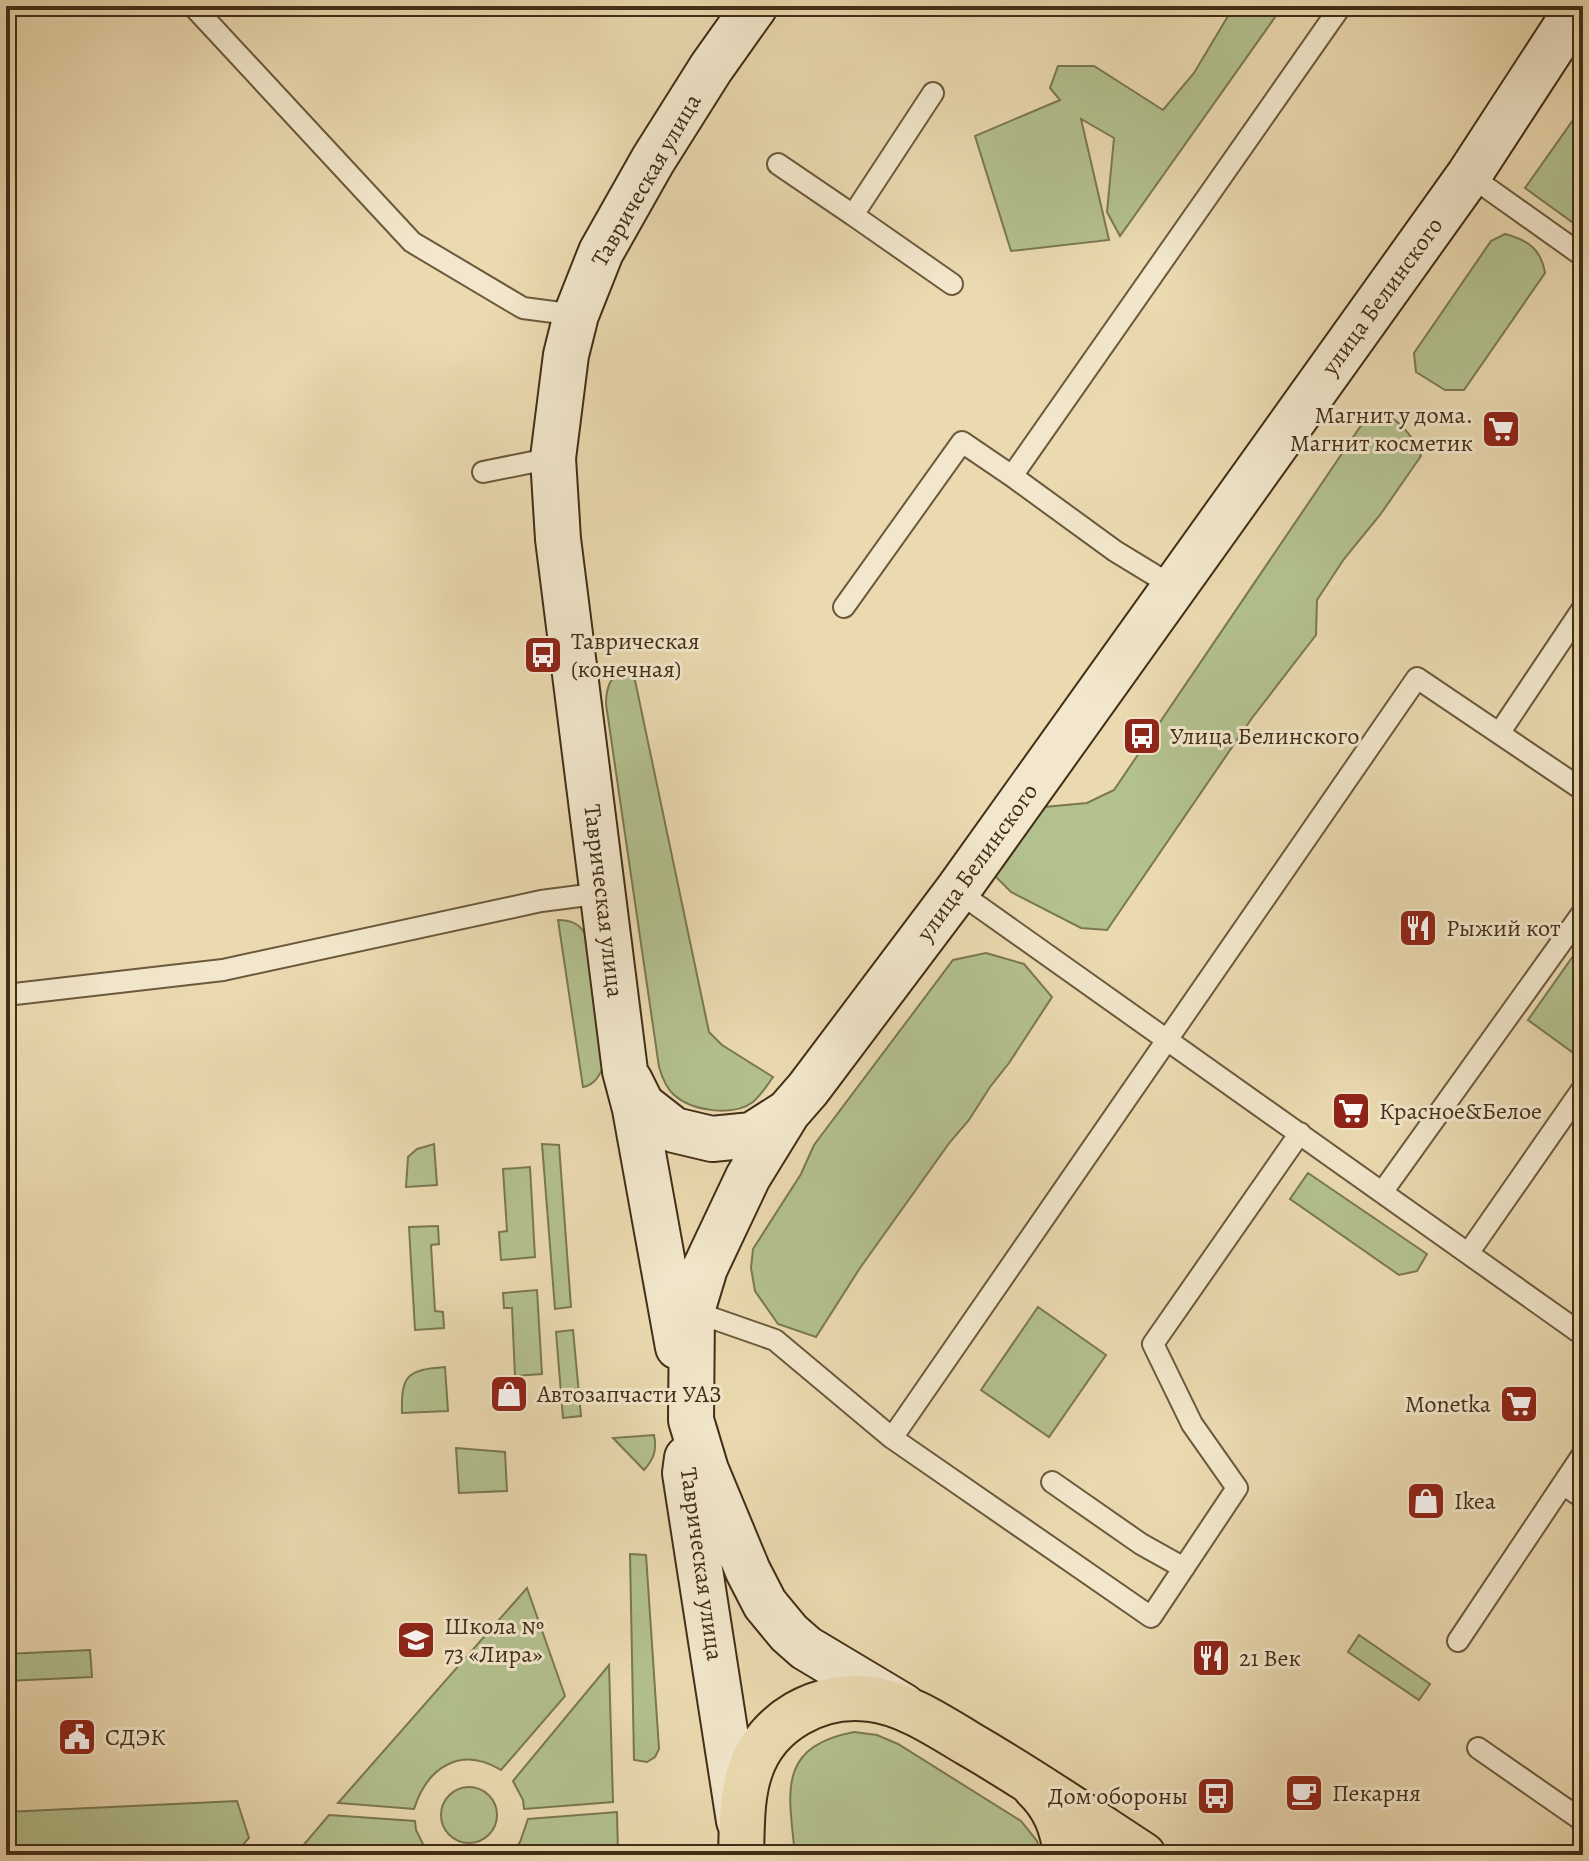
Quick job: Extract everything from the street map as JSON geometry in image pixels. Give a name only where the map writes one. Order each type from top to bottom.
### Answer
[{"type":"main road","points":[[743,1850],[744,1799],[750,1769],[765,1742],[786,1720],[812,1705],[842,1698],[872,1699],[930,1721],[1022,1775],[1143,1855]]},
{"type":"main road","points":[[1022,1775],[1047,1798],[1063,1829],[1066,1855]]},
{"type":"street","name":"Таврическая улица","points":[[743,1850],[685,1473],[691,1420],[635,1109],[625,1071],[558,539],[553,458],[566,355],[576,315],[601,252],[653,160],[711,68],[755,6]]},
{"type":"street","name":"улица Белинского","points":[[930,1721],[806,1648],[765,1604],[748,1571],[722,1509],[691,1420],[692,1311],[705,1268],[748,1177],[788,1112],[957,891],[1469,175],[1579,6]]},
{"type":"street","points":[[625,1071],[642,1105],[674,1130],[712,1139],[752,1135],[788,1112]]},
{"type":"lane","points":[[193,6],[412,242],[523,308],[576,315]]},
{"type":"lane","points":[[1012,476],[1341,6]]},
{"type":"lane","points":[[853,215],[933,93]]},
{"type":"lane","points":[[778,164],[952,284]]},
{"type":"lane","points":[[1469,175],[1583,256]]},
{"type":"lane","points":[[844,607],[962,442],[1115,551],[1174,587]]},
{"type":"lane","points":[[483,472],[553,458]]},
{"type":"lane","points":[[1500,732],[1583,608]]},
{"type":"lane","points":[[892,1438],[1417,678],[1583,790]]},
{"type":"lane","points":[[957,891],[1583,1335]]},
{"type":"lane","points":[[6,995],[223,970],[541,901],[603,893]]},
{"type":"lane","points":[[1383,1191],[1583,912]]},
{"type":"lane","points":[[1469,1252],[1583,1088]]},
{"type":"lane","points":[[692,1311],[775,1340],[892,1438],[1151,1617],[1237,1488],[1192,1424],[1153,1344],[1300,1133]]},
{"type":"lane","points":[[1458,1641],[1583,1454]]},
{"type":"lane","points":[[1052,1482],[1141,1544],[1184,1568]]},
{"type":"lane","points":[[1563,1484],[1583,1498]]},
{"type":"lane","points":[[1478,1748],[1583,1821]]},
{"type":"green space","points":[[1234,6],[1283,6],[1120,236],[1107,212],[1114,138],[1081,119],[1109,240],[1011,251],[975,136],[1060,100],[1050,88],[1058,66],[1094,66],[1163,110],[1194,73]]},
{"type":"green space","points":[[1583,106],[1583,230],[1525,188]]},
{"type":"green space","points":[[1505,234],[1532,247],[1545,273],[1464,390],[1445,390],[1416,372],[1414,353],[1491,241]]},
{"type":"green space","points":[[1379,410],[1404,429],[1421,456],[1317,600],[1316,635],[1252,718],[1107,930],[1081,928],[1011,892],[995,876],[1044,807],[1087,803],[1114,790],[1360,427]]},
{"type":"green space","points":[[632,666],[709,1032],[722,1045],[773,1077],[753,1102],[745,1107],[713,1110],[682,1101],[669,1089],[659,1067],[606,704],[607,690],[612,680]]},
{"type":"green space","points":[[558,920],[576,924],[587,938],[604,1064],[596,1079],[583,1087]]},
{"type":"green space","points":[[1583,942],[1583,1051],[1579,1057],[1528,1020]]},
{"type":"green space","points":[[986,953],[1024,964],[1052,997],[969,1120],[860,1268],[816,1337],[778,1324],[755,1291],[751,1268],[753,1249],[801,1174],[814,1145],[953,960]]},
{"type":"green space","points":[[434,1144],[437,1185],[406,1187],[408,1157],[417,1149]]},
{"type":"green space","points":[[542,1144],[559,1145],[571,1307],[555,1309]]},
{"type":"green space","points":[[530,1167],[535,1257],[501,1260],[499,1232],[507,1231],[503,1169]]},
{"type":"green space","points":[[1308,1173],[1427,1254],[1417,1271],[1399,1275],[1290,1199]]},
{"type":"green space","points":[[438,1226],[439,1244],[431,1245],[435,1311],[443,1312],[444,1328],[415,1330],[409,1227]]},
{"type":"green space","points":[[537,1290],[542,1374],[515,1376],[512,1308],[504,1308],[503,1293]]},
{"type":"green space","points":[[1038,1307],[1106,1355],[1049,1437],[981,1390]]},
{"type":"green space","points":[[573,1330],[581,1416],[563,1418],[556,1332]]},
{"type":"green space","points":[[445,1367],[448,1411],[402,1413],[403,1390],[409,1376],[423,1370]]},
{"type":"green space","points":[[654,1435],[654,1454],[644,1470],[613,1438]]},
{"type":"green space","points":[[456,1448],[505,1452],[507,1491],[459,1493]]},
{"type":"green space","points":[[630,1554],[646,1555],[659,1749],[655,1757],[647,1762],[634,1760]]},
{"type":"green space","points":[[527,1588],[565,1696],[501,1770],[472,1760],[447,1765],[427,1782],[414,1809],[338,1803]]},
{"type":"green space","points":[[1359,1635],[1430,1684],[1419,1700],[1348,1652]]},
{"type":"green space","points":[[90,1650],[92,1677],[6,1681],[6,1654]]},
{"type":"green space","points":[[609,1665],[613,1802],[524,1809],[513,1781]]},
{"type":"green space","points":[[854,1732],[877,1735],[898,1744],[1021,1821],[1037,1841],[1041,1855],[795,1855],[790,1793],[799,1761],[811,1749],[829,1739]]},
{"type":"green space","points":[[469,1787],[489,1795],[497,1815],[489,1835],[469,1843],[449,1835],[441,1815],[449,1795]]},
{"type":"green space","points":[[237,1801],[249,1838],[240,1848],[225,1854],[6,1855],[6,1812]]},
{"type":"green space","points":[[617,1812],[618,1855],[519,1855],[513,1851],[520,1842],[528,1819]]},
{"type":"green space","points":[[329,1815],[415,1821],[426,1850],[422,1855],[295,1855]]},
{"type":"place","name":"Магнит у дома. Магнит косметик","points":[[1501,429]]},
{"type":"place","name":"Таврическая (конечная)","points":[[543,655]]},
{"type":"place","name":"Улица Белинского","points":[[1142,736]]},
{"type":"place","name":"Рыжий кот","points":[[1418,928]]},
{"type":"place","name":"Красное&Белое","points":[[1351,1111]]},
{"type":"place","name":"Автозапчасти УАЗ","points":[[509,1394]]},
{"type":"place","name":"Monetka","points":[[1519,1404]]},
{"type":"place","name":"Ikea","points":[[1426,1501]]},
{"type":"place","name":"Школа № 73 «Лира»","points":[[416,1640]]},
{"type":"place","name":"21 Век","points":[[1211,1658]]},
{"type":"place","name":"СДЭК","points":[[77,1737]]},
{"type":"place","name":"Пекарня","points":[[1304,1793]]},
{"type":"place","name":"Дом обороны","points":[[1216,1796]]}]
